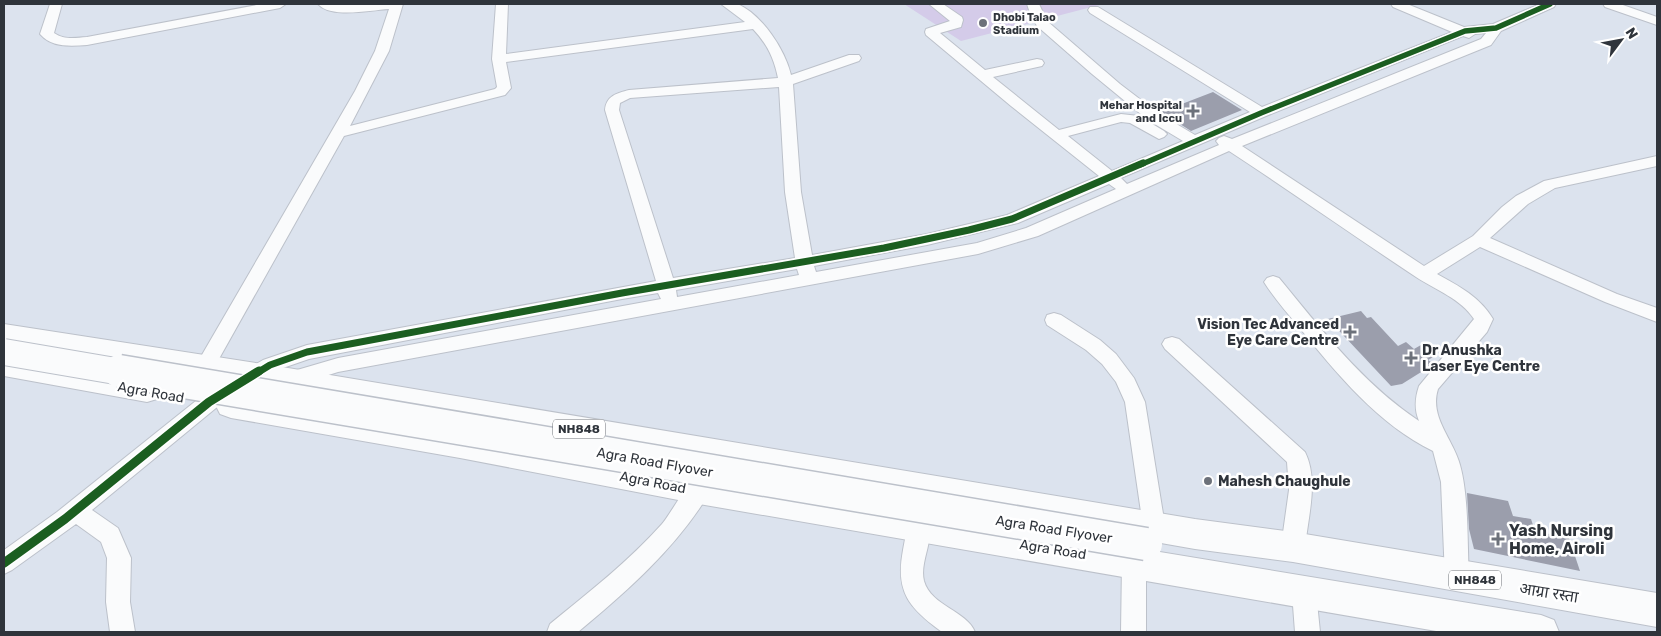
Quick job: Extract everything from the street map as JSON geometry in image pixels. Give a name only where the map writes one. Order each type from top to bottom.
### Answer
[{"type":"highway","name":"Agra Road","points":[[4,334],[288,379],[1148,544],[1206,574],[1304,592]]},
{"type":"highway","name":"Agra Road Flyover","points":[[4,352],[1148,544],[1204,535]]},
{"type":"highway","name":"Agra Road","points":[[4,366],[460,445],[699,490],[919,527],[1148,544]]},
{"type":"highway","name":"NH848","points":[[1204,535],[1293,547]]},
{"type":"highway","points":[[1204,535],[1206,574]]},
{"type":"highway","name":"आग्रा रस्ता","points":[[1293,547],[1456,577],[1657,610]]},
{"type":"highway","name":"NH848","points":[[1304,592],[1541,632]]},
{"type":"street","points":[[56,4],[47,34],[52,39],[64,42],[87,41],[280,4]]},
{"type":"street","points":[[211,403],[205,366],[338,133],[382,50],[397,4],[335,9],[324,4]]},
{"type":"street","points":[[338,133],[494,95],[504,88],[499,59],[502,4]]},
{"type":"street","points":[[727,4],[754,25],[773,45],[778,55],[785,82],[792,185],[808,279]]},
{"type":"street","points":[[935,4],[957,20],[956,24],[931,32],[1056,135],[1128,190]]},
{"type":"street","points":[[1033,4],[1042,23],[1131,99],[1188,144]]},
{"type":"street","points":[[1397,4],[1465,32],[1491,35]]},
{"type":"street","points":[[211,403],[338,365],[986,246],[1032,232],[1491,35],[1550,4]]},
{"type":"street","points":[[1609,4],[1657,21]]},
{"type":"street","points":[[1094,10],[1261,113]]},
{"type":"street","points":[[499,59],[754,25]]},
{"type":"street","points":[[4,563],[76,511],[211,403],[270,365],[306,352],[666,285],[805,262],[974,229],[1012,219],[1261,113],[1465,32]]},
{"type":"street","points":[[669,305],[666,285],[612,110],[612,104],[615,100],[629,94],[785,82],[854,58]]},
{"type":"street","points":[[983,75],[1037,62]]},
{"type":"street","points":[[1056,135],[1121,118],[1134,119],[1188,144]]},
{"type":"street","points":[[1212,134],[1466,300],[1479,310],[1484,318],[1480,327],[1429,386],[1425,394],[1424,407],[1432,427],[1443,446],[1450,466],[1453,487],[1456,577]]},
{"type":"street","points":[[1424,274],[1479,240],[1508,211],[1522,200],[1550,184],[1657,161]]},
{"type":"street","points":[[1479,240],[1611,298],[1657,315]]},
{"type":"street","points":[[1273,282],[1306,323],[1375,397],[1395,415],[1443,446]]},
{"type":"street","points":[[1054,320],[1093,345],[1109,359],[1124,378],[1135,402],[1148,544],[1133,632]]},
{"type":"street","points":[[1172,344],[1297,458],[1300,468],[1300,480],[1293,547]]},
{"type":"street","points":[[559,632],[612,589],[640,563],[671,530],[699,490]]},
{"type":"street","points":[[76,511],[110,535],[119,558],[118,602],[122,632]]},
{"type":"street","points":[[919,527],[912,580],[916,590],[941,619],[963,632]]},
{"type":"street","points":[[1304,592],[1308,632]]},
{"type":"shaded area","name":"Dhobi Talao Stadium","points":[[904,4],[1103,4],[961,41]]},
{"type":"building","points":[[1213,92],[1242,110],[1191,131],[1161,112]]},
{"type":"building","points":[[1361,311],[1367,318],[1371,317],[1398,346],[1406,342],[1414,349],[1421,345],[1435,356],[1428,360],[1434,364],[1402,384],[1391,386],[1328,319]]},
{"type":"building","points":[[1467,493],[1508,501],[1513,516],[1531,519],[1535,531],[1569,538],[1580,571],[1474,549],[1469,529]]},
{"type":"cycle path","points":[[4,563],[65,519],[209,402],[270,365],[307,352],[622,293],[884,248],[1012,219],[1261,113],[1465,31],[1496,28],[1550,4]]},
{"type":"place","name":"Dhobi Talao Stadium","points":[[983,23]]},
{"type":"place","name":"Mehar Hospital and Iccu","points":[[1193,111]]},
{"type":"place","name":"Vision Tec Advanced Eye Care Centre","points":[[1350,332]]},
{"type":"place","name":"Dr Anushka Laser Eye Centre","points":[[1411,358]]},
{"type":"place","name":"Mahesh Chaughule","points":[[1208,481]]},
{"type":"place","name":"Yash Nursing Home, Airoli","points":[[1498,539]]}]
